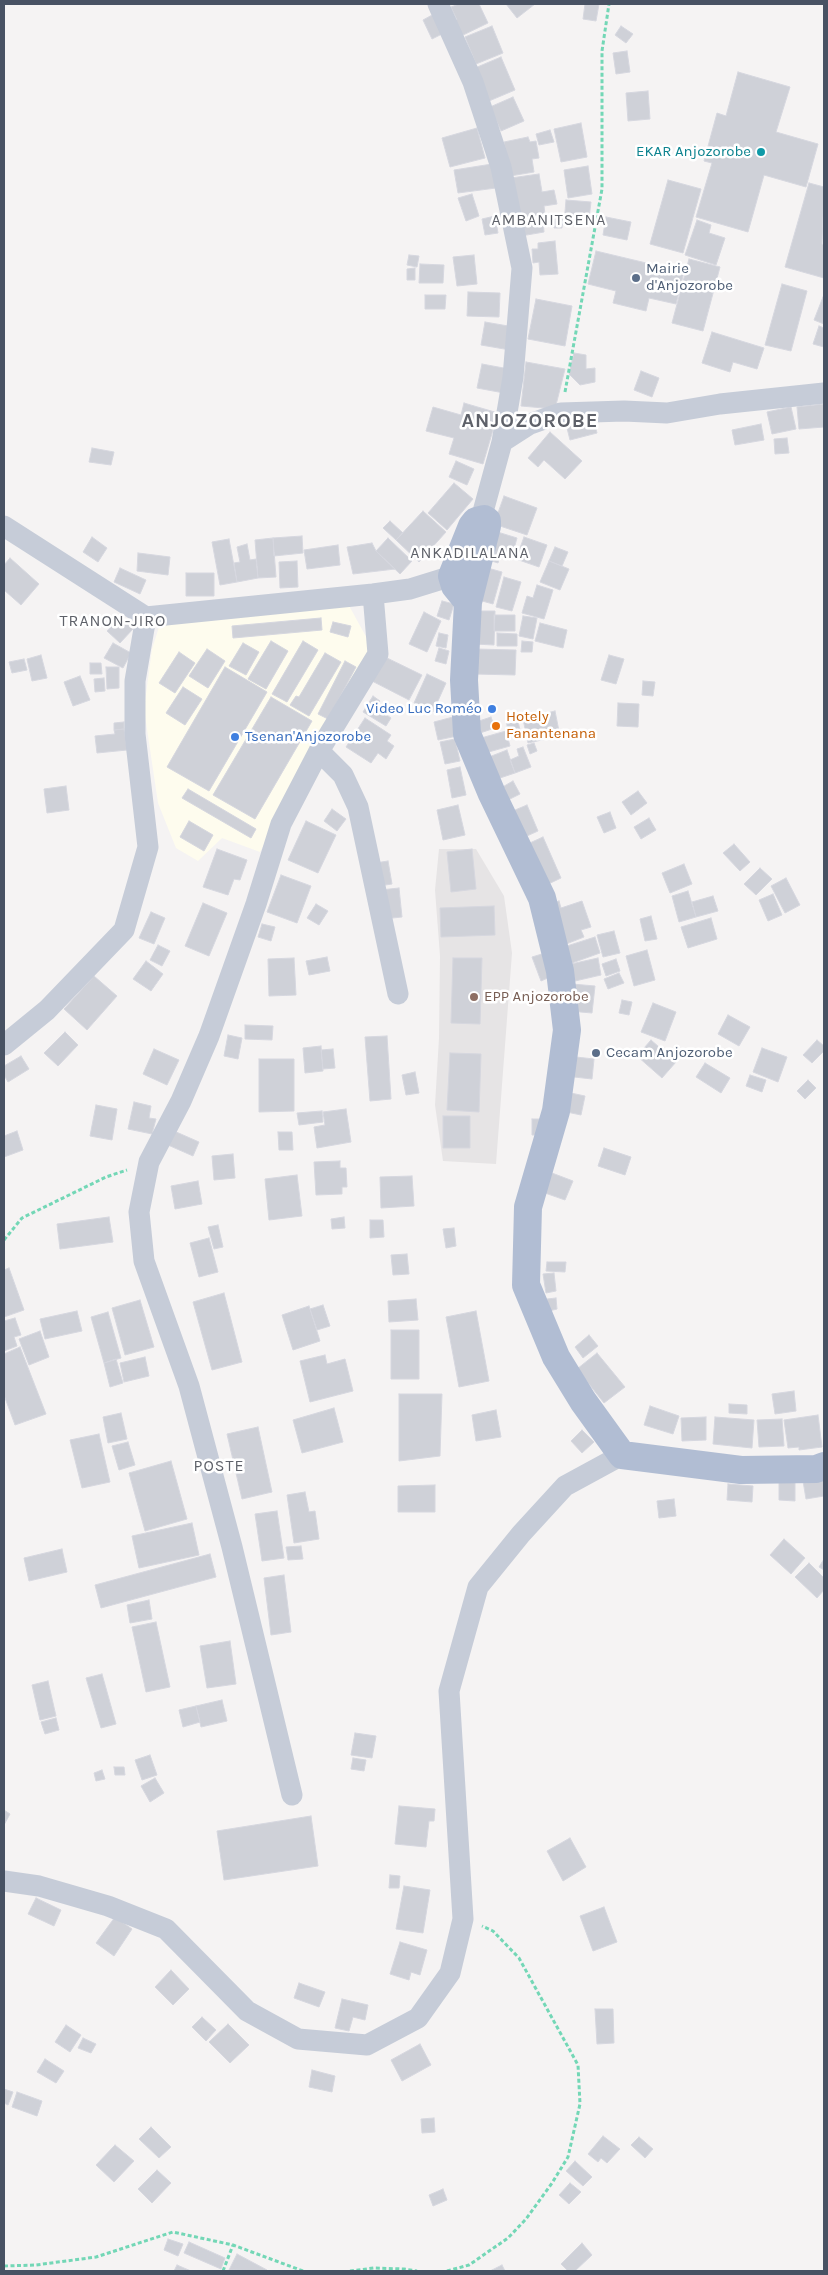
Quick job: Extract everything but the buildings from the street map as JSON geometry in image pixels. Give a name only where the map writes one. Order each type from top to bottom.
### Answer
[{"type":"main road","points":[[468,602],[455,586],[452,576],[472,526],[481,519],[487,521],[488,526],[468,602],[464,680],[467,734],[492,794],[542,898],[560,971],[567,1030],[556,1111],[528,1207],[526,1285],[556,1357],[583,1401],[622,1455],[741,1470],[816,1469],[824,1466]]},
{"type":"street","points":[[438,4],[473,82],[498,157],[522,268],[513,377],[502,442],[481,519]]},
{"type":"street","points":[[502,442],[530,424],[561,413],[624,411],[666,413],[720,404],[824,393]]},
{"type":"street","points":[[4,526],[146,617],[373,594],[410,588],[452,576]]},
{"type":"street","points":[[292,1795],[232,1547],[189,1386],[144,1261],[139,1212],[149,1162],[181,1101],[209,1036],[256,904],[281,824],[319,751],[378,654],[373,594]]},
{"type":"street","points":[[4,1045],[47,1010],[124,930],[148,847],[135,734],[135,681],[146,617]]},
{"type":"street","points":[[319,751],[343,775],[358,807],[398,994]]},
{"type":"street","points":[[4,1881],[39,1886],[108,1906],[166,1929],[247,2011],[298,2038],[367,2045],[418,2018],[450,1973],[463,1918],[449,1691],[478,1587],[521,1534],[565,1486],[622,1455]]},
{"type":"path","points":[[561,413],[602,189],[602,51],[609,4]]},
{"type":"path","points":[[4,1240],[22,1218],[106,1177],[149,1162]]},
{"type":"path","points":[[447,2271],[469,2266],[508,2238],[526,2218],[552,2183],[568,2157],[580,2104],[578,2065],[519,1958],[493,1931],[463,1918]]},
{"type":"path","points":[[4,2266],[36,2265],[96,2257],[173,2232],[233,2245],[303,2271]]},
{"type":"path","points":[[223,2271],[233,2245]]},
{"type":"path","points":[[350,2271],[374,2268],[417,2271]]},
{"type":"shaded area","name":"Tsenan'Anjozorobe","points":[[347,602],[375,653],[307,764],[260,852],[222,838],[198,861],[176,848],[158,803],[144,709],[152,649],[161,621]]},
{"type":"shaded area","name":"EPP Anjozorobe","points":[[439,849],[476,849],[504,896],[512,953],[496,1164],[443,1161],[435,1105],[439,1038],[440,956],[435,890]]},
{"type":"place","name":"EKAR Anjozorobe","points":[[761,152]]},
{"type":"place","name":"Mairie d'Anjozorobe","points":[[636,278]]},
{"type":"place","name":"Video Luc Roméo","points":[[492,709]]},
{"type":"place","name":"Hotely Fanantenana","points":[[496,726]]},
{"type":"place","name":"Tsenan'Anjozorobe","points":[[235,737]]},
{"type":"place","name":"EPP Anjozorobe","points":[[474,997]]},
{"type":"place","name":"Cecam Anjozorobe","points":[[596,1053]]},
{"type":"district","name":"AMBANITSENA","points":[[549,220]]},
{"type":"district","name":"ANJOZOROBE","points":[[530,421]]},
{"type":"district","name":"ANKADILALANA","points":[[470,553]]},
{"type":"district","name":"TRANON-JIRO","points":[[113,621]]},
{"type":"district","name":"POSTE","points":[[219,1466]]}]
